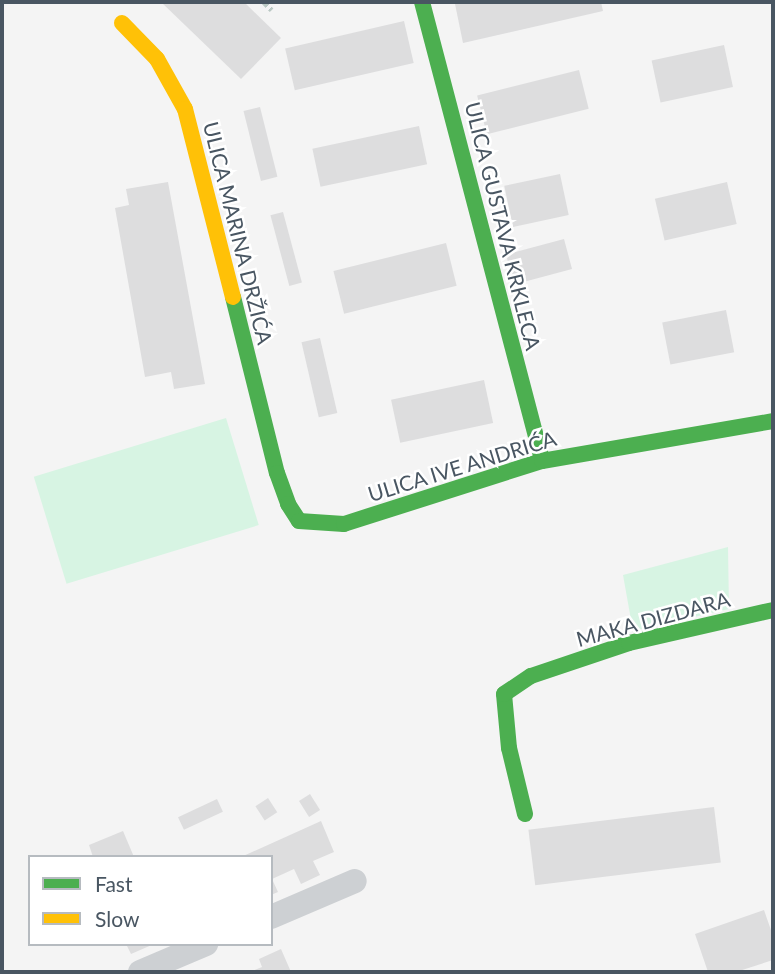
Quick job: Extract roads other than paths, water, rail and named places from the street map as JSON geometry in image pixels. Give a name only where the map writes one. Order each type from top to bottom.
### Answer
[{"type":"street","name":"ULICA GUSTAVA KRKLECA","points":[[422,2],[542,461]]},
{"type":"street","name":"ULICA MARINA DRŽIĆA","points":[[122,23],[157,59],[185,109],[277,473]]},
{"type":"street","name":"ULICA IVE ANDRIĆA","points":[[277,473],[288,504],[299,521],[344,524],[542,461],[773,421]]},
{"type":"street","name":"MAKA DIZDARA","points":[[524,814],[509,748],[504,694],[531,676],[629,643],[773,610]]},
{"type":"street","points":[[273,915],[355,881]]},
{"type":"street","points":[[140,972],[201,946]]}]
